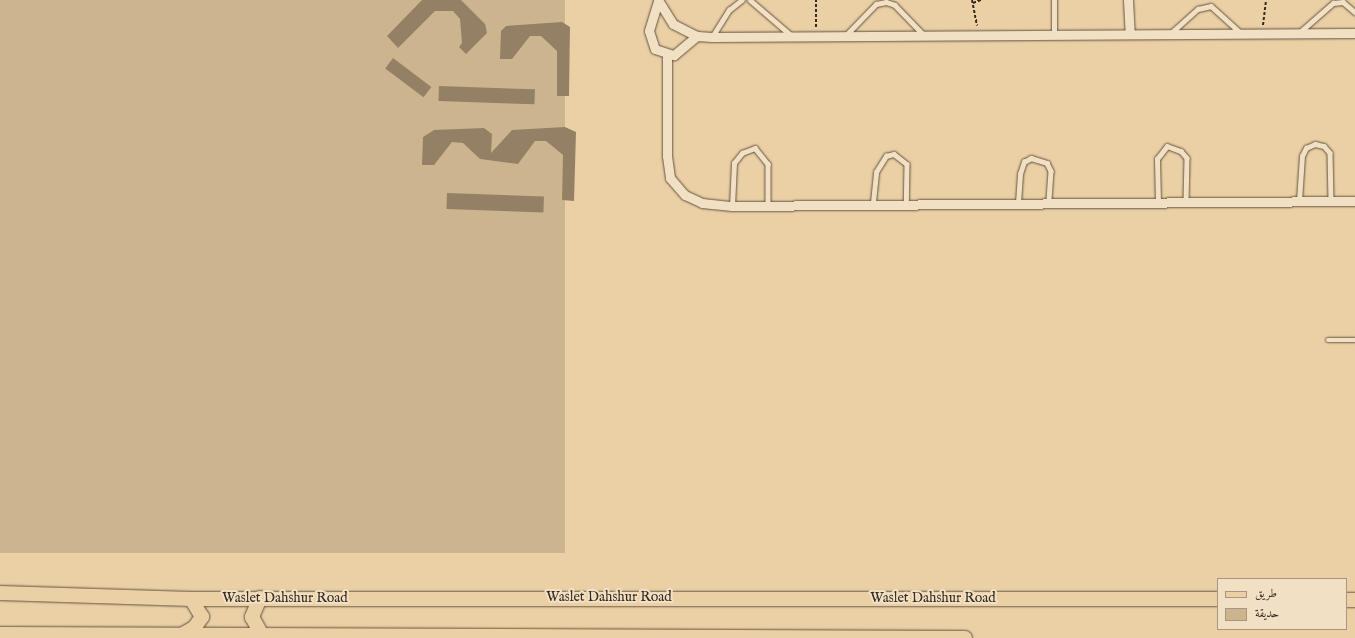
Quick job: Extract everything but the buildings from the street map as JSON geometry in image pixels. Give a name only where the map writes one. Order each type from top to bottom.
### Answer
[{"type":"main road","name":"Waslet Dahshur Road","points":[[0,593],[191,599],[1217,599]]},
{"type":"main road","points":[[260,598],[252,617],[262,635]]},
{"type":"main road","points":[[184,634],[194,628],[202,618],[191,599]]},
{"type":"main road","points":[[0,634],[184,634],[513,638],[965,638]]},
{"type":"street","points":[[658,0],[649,38],[655,50],[667,55],[680,53],[697,36]]},
{"type":"street","points":[[658,0],[673,24],[697,36],[712,37],[1171,33],[1355,34]]},
{"type":"street","points":[[1128,0],[1130,34]]},
{"type":"street","points":[[667,55],[667,156],[670,178],[684,195],[702,203],[732,206],[873,202],[1299,202],[1355,200]]},
{"type":"lane","points":[[712,37],[729,10],[742,0]]},
{"type":"lane","points":[[750,0],[793,37]]},
{"type":"lane","points":[[1054,0],[1054,34]]},
{"type":"lane","points":[[845,36],[876,4],[886,2],[895,4],[924,35]]},
{"type":"lane","points":[[1299,33],[1333,3],[1343,2],[1355,12]]},
{"type":"lane","points":[[1171,33],[1198,10],[1211,6],[1242,33]]},
{"type":"lane","points":[[1299,202],[1302,156],[1306,148],[1315,144],[1324,146],[1330,153],[1331,201]]},
{"type":"lane","points":[[1158,201],[1157,159],[1167,146],[1181,151],[1187,158],[1186,201]]},
{"type":"lane","points":[[732,206],[734,163],[742,153],[755,148],[768,164],[768,204]]},
{"type":"lane","points":[[873,202],[876,172],[886,156],[894,154],[907,164],[906,203]]},
{"type":"lane","points":[[1018,203],[1020,174],[1024,162],[1031,158],[1047,163],[1050,171],[1049,203]]},
{"type":"lane","points":[[1328,340],[1355,340]]},
{"type":"path","points":[[816,0],[816,36]]},
{"type":"path","points":[[972,0],[979,35]]},
{"type":"path","points":[[973,3],[981,0]]},
{"type":"path","points":[[1262,33],[1266,0]]},
{"type":"green space","points":[[0,0],[565,0],[565,553],[0,553]]}]
